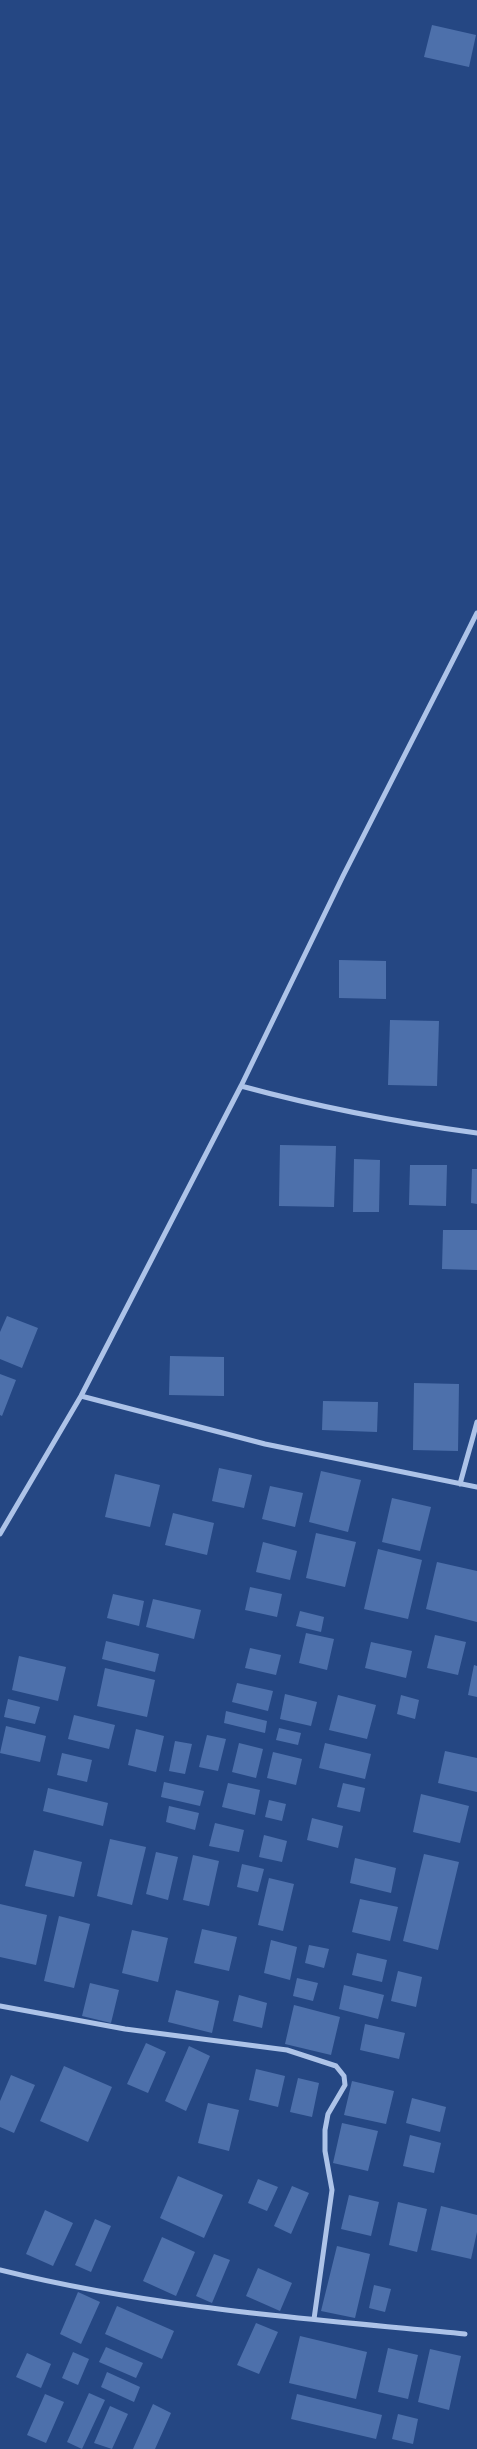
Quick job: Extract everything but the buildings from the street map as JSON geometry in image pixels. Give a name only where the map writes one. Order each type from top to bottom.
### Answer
[{"type":"street","points":[[0,1534],[81,1396],[241,1086],[343,876],[477,613]]},
{"type":"street","points":[[241,1086],[315,1106],[367,1117],[477,1133]]},
{"type":"street","points":[[81,1396],[265,1444],[477,1487]]},
{"type":"street","points":[[460,1484],[477,1422]]},
{"type":"street","points":[[0,2006],[125,2028],[287,2050],[336,2066],[344,2076],[344,2085],[326,2120],[325,2151],[332,2190],[314,2319]]},
{"type":"street","points":[[0,2270],[60,2285],[198,2307],[465,2334]]}]
